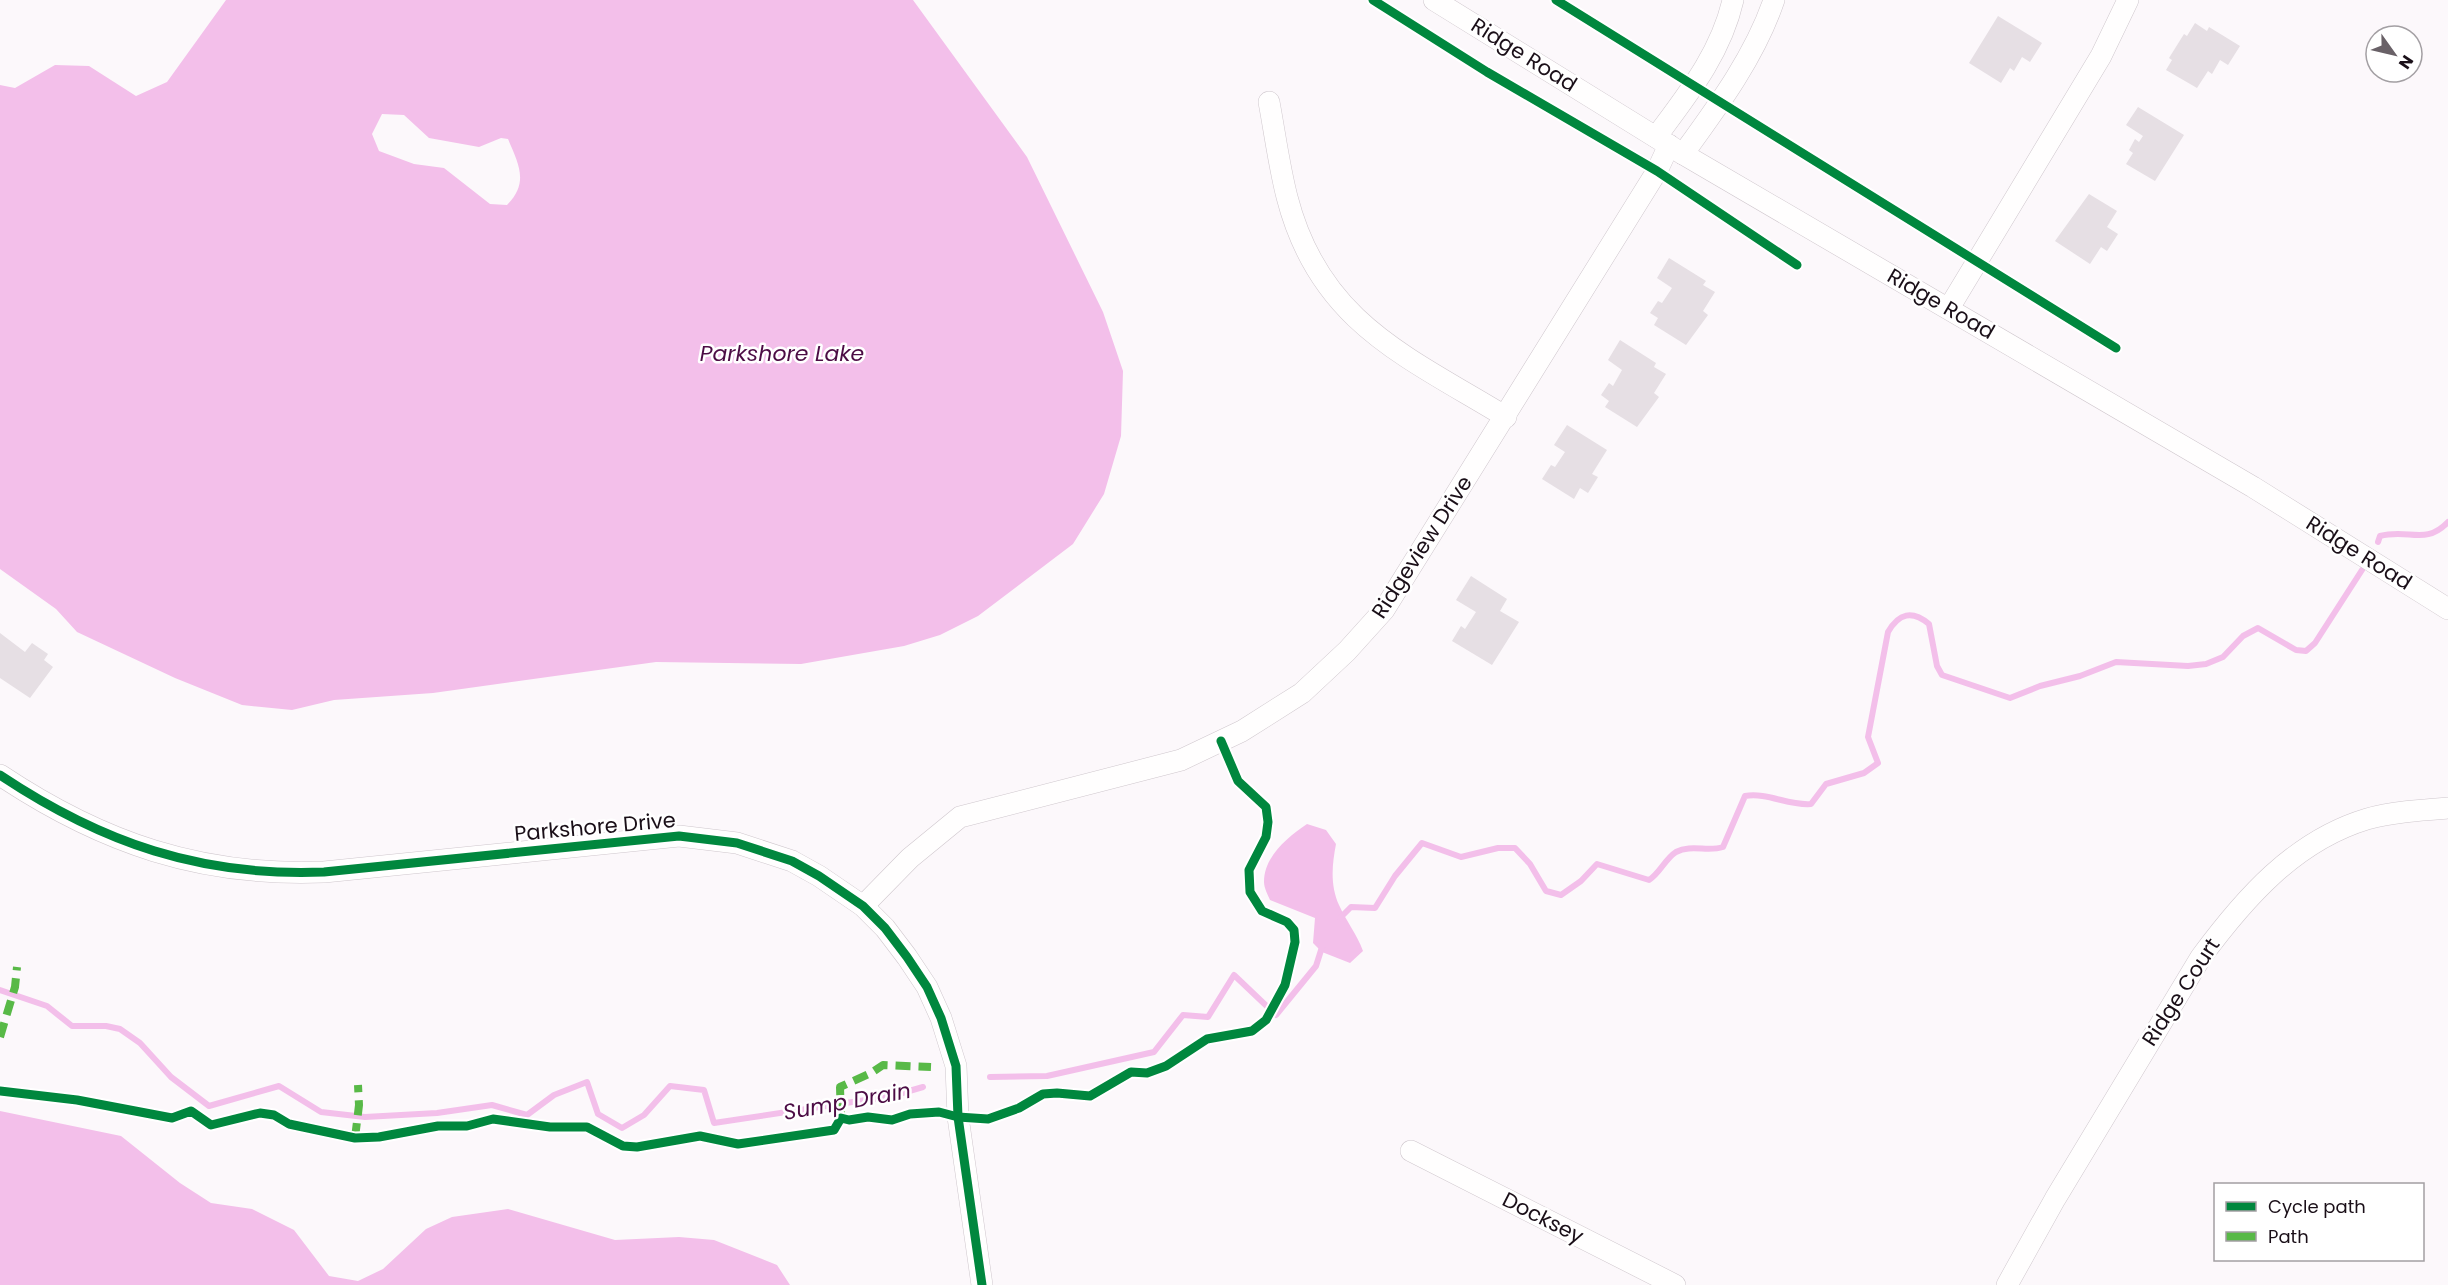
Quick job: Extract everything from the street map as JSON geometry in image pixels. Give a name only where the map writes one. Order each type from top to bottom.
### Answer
[{"type":"street","name":"Ridge Road","points":[[1434,0],[1669,145],[2253,487],[2448,609]]},
{"type":"street","points":[[1669,145],[1695,85],[1728,25],[1733,0]]},
{"type":"street","points":[[1669,145],[1713,112],[1763,34],[1774,0]]},
{"type":"street","points":[[1949,308],[2101,56],[2128,0]]},
{"type":"street","points":[[1269,102],[1287,197],[1296,226],[1320,276],[1335,297],[1360,324],[1388,345],[1506,417]]},
{"type":"street","name":"Ridgeview Drive","points":[[862,906],[909,858],[960,817],[1181,760],[1242,731],[1302,693],[1347,651],[1384,610],[1657,171],[1669,145]]},
{"type":"street","name":"Parkshore Drive","points":[[0,775],[56,811],[101,832],[158,853],[218,866],[278,874],[324,872],[680,836],[737,843],[792,861],[819,876],[862,906],[885,928],[927,987],[941,1018],[956,1066],[958,1117],[982,1285]]},
{"type":"street","name":"Ridge Court","points":[[2007,1285],[2055,1199],[2201,957],[2223,927],[2264,883],[2304,849],[2349,825],[2369,818],[2448,808]]},
{"type":"street","name":"Docksey","points":[[1411,1151],[1675,1285]]},
{"type":"water","name":"Parkshore Lake","points":[[226,0],[913,0],[1027,157],[1103,312],[1123,371],[1121,436],[1104,494],[1073,544],[978,616],[940,635],[904,646],[801,664],[656,662],[433,693],[334,700],[292,710],[242,705],[175,678],[77,632],[56,609],[0,569],[0,85],[15,88],[55,65],[89,66],[136,96],[167,82]],"holes":[[[382,114],[404,115],[429,138],[479,147],[501,138],[508,139],[520,174],[518,189],[514,197],[507,205],[490,204],[444,168],[414,164],[379,151],[372,134]]]},
{"type":"water","points":[[1307,824],[1326,830],[1336,844],[1333,867],[1334,890],[1339,905],[1363,951],[1350,963],[1322,952],[1313,943],[1315,918],[1270,900],[1265,889],[1265,873],[1278,848]]},
{"type":"water","points":[[0,1111],[121,1136],[180,1183],[211,1203],[252,1209],[294,1230],[329,1276],[358,1281],[383,1269],[426,1229],[452,1217],[508,1209],[615,1240],[679,1237],[714,1240],[777,1265],[790,1285],[0,1285]]},
{"type":"building","points":[[1998,16],[2042,43],[2030,62],[2022,57],[2014,71],[2010,68],[2001,83],[1969,63]]},
{"type":"building","points":[[2195,23],[2207,31],[2209,27],[2240,46],[2228,65],[2220,60],[2212,74],[2208,71],[2197,88],[2166,70],[2172,60],[2169,58],[2184,34],[2187,36]]},
{"type":"building","points":[[2138,107],[2184,135],[2155,181],[2126,164],[2133,153],[2129,150],[2135,139],[2139,142],[2143,136],[2126,125]]},
{"type":"building","points":[[2089,194],[2117,211],[2107,227],[2118,234],[2107,251],[2101,247],[2090,264],[2055,241]]},
{"type":"building","points":[[1669,258],[1706,281],[1703,285],[1715,292],[1703,311],[1708,315],[1686,345],[1654,325],[1658,318],[1650,313],[1658,301],[1662,303],[1672,288],[1657,278]]},
{"type":"building","points":[[1620,340],[1656,363],[1654,367],[1666,374],[1654,393],[1659,397],[1637,427],[1605,407],[1609,401],[1601,395],[1609,383],[1613,386],[1622,370],[1608,360]]},
{"type":"building","points":[[1567,425],[1607,450],[1592,474],[1598,477],[1588,493],[1580,488],[1574,499],[1542,479],[1551,465],[1555,467],[1565,452],[1554,445]]},
{"type":"building","points":[[1471,576],[1507,599],[1500,611],[1519,622],[1492,665],[1452,641],[1461,626],[1465,629],[1476,612],[1456,600]]},
{"type":"building","points":[[0,633],[25,652],[32,643],[48,654],[44,660],[53,667],[30,698],[0,678]]},
{"type":"waterway","name":"Sump Drain","points":[[2378,542],[2380,536],[2390,534],[2424,535],[2432,533],[2448,522]]},
{"type":"waterway","name":"Sump Drain","points":[[1340,918],[1351,907],[1375,908],[1395,876],[1422,843],[1461,857],[1498,848],[1515,848],[1530,864],[1546,891],[1561,895],[1581,881],[1597,864],[1649,880],[1676,852],[1723,847],[1745,796],[1762,796],[1811,804],[1826,784],[1864,773],[1878,763],[1868,737],[1888,632],[1901,617],[1911,615],[1929,624],[1937,666],[1942,675],[2010,698],[2116,662],[2188,666],[2206,664],[2223,657],[2243,636],[2258,628],[2296,650],[2306,651],[2315,643],[2362,570]]},
{"type":"waterway","name":"Sump Drain","points":[[990,1077],[1047,1076],[1154,1052],[1183,1015],[1208,1017],[1234,975],[1276,1015],[1316,966],[1323,944]]},
{"type":"waterway","name":"Sump Drain","points":[[0,990],[47,1006],[72,1026],[106,1026],[120,1029],[140,1043],[171,1077],[209,1106],[279,1086],[321,1112],[365,1117],[437,1113],[492,1105],[527,1115],[554,1095],[587,1082],[598,1114],[622,1128],[644,1115],[670,1086],[704,1090],[714,1123],[892,1096],[923,1087]]},
{"type":"marked path","points":[[0,1037],[15,987],[17,967]]},
{"type":"marked path","points":[[841,1118],[840,1087],[883,1065],[931,1067]]},
{"type":"marked path","points":[[355,1138],[359,1105],[358,1085]]},
{"type":"cycle path","points":[[1373,0],[1487,72],[1657,171],[1797,265]]},
{"type":"cycle path","points":[[1556,0],[2116,348]]},
{"type":"cycle path","points":[[0,1091],[77,1100],[172,1118],[191,1111],[211,1125],[260,1113],[274,1115],[289,1124],[355,1138],[379,1137],[438,1126],[467,1126],[493,1119],[550,1127],[587,1127],[623,1146],[637,1147],[700,1136],[738,1144],[834,1130],[841,1118],[849,1120],[868,1117],[892,1120],[910,1114],[939,1112],[958,1117],[988,1119],[1019,1108],[1043,1094],[1090,1096],[1131,1072],[1147,1073],[1166,1066],[1207,1039],[1252,1031],[1266,1020],[1285,985],[1295,942],[1294,930],[1287,922],[1262,911],[1250,892],[1249,870],[1266,837],[1268,822],[1266,807],[1238,781],[1221,741]]},
{"type":"cycle path","points":[[0,775],[76,820],[115,837],[154,851],[236,869],[324,872],[679,836],[737,843],[792,861],[863,906],[885,928],[927,987],[941,1018],[956,1066],[958,1117],[982,1285]]}]
